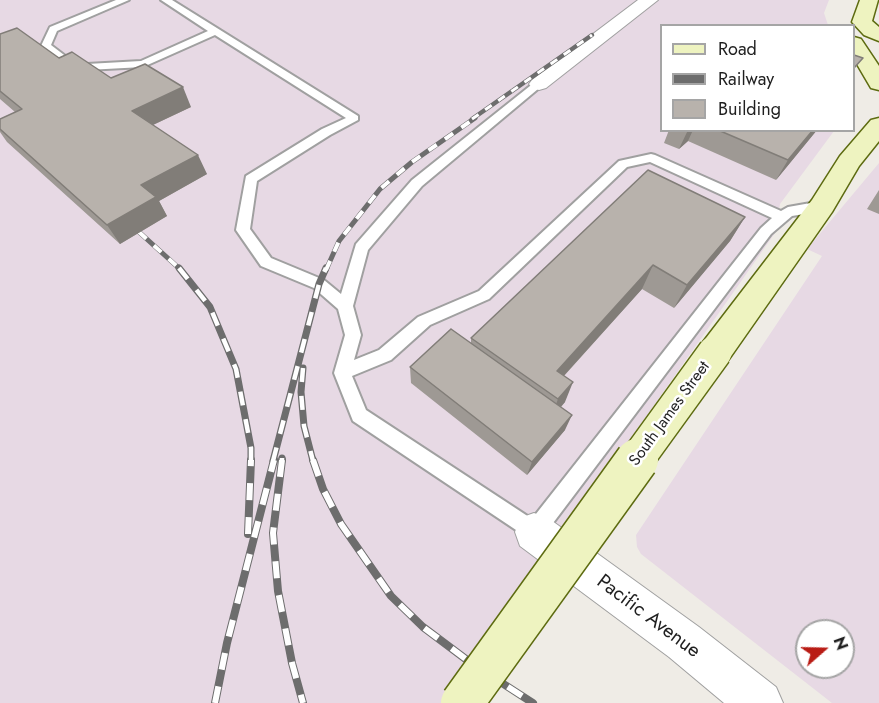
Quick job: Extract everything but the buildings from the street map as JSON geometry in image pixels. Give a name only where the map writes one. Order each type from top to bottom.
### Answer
[{"type":"main road","points":[[869,0],[862,22],[879,36]]},
{"type":"main road","points":[[855,43],[879,56]]},
{"type":"main road","points":[[855,44],[879,83]]},
{"type":"main road","name":"South James Street","points":[[462,703],[822,206],[849,162],[879,125]]},
{"type":"street","points":[[539,84],[649,0]]},
{"type":"street","name":"Pacific Avenue","points":[[534,532],[684,642],[760,703]]},
{"type":"lane","points":[[124,0],[53,29],[46,46],[69,64],[87,67],[143,64],[215,31]]},
{"type":"lane","points":[[166,0],[354,118],[326,132],[251,179],[243,230],[266,262],[319,285],[345,306]]},
{"type":"lane","points":[[539,84],[417,183],[362,248],[345,306],[353,335],[342,373],[359,415],[534,532],[766,231],[788,212],[822,206]]},
{"type":"lane","points":[[342,373],[385,355],[424,321],[484,295],[623,164],[651,158],[782,218]]},
{"type":"shaded area","points":[[0,0],[829,0],[824,13],[828,24],[660,24],[660,132],[833,132],[780,204],[775,233],[563,535],[441,703],[0,703]]},
{"type":"shaded area","points":[[879,163],[879,703],[832,703],[801,679],[855,679],[855,619],[795,619],[795,674],[641,554],[637,547],[636,535],[822,256],[807,249]]},
{"type":"railway","points":[[472,119],[592,35]]},
{"type":"railway","points":[[326,270],[339,241],[380,189],[412,162],[475,118]]},
{"type":"railway","points":[[139,232],[180,269]]},
{"type":"railway","points":[[273,461],[319,284],[326,268]]},
{"type":"railway","points":[[180,269],[210,307],[236,369],[251,448],[251,460]]},
{"type":"railway","points":[[303,368],[301,392],[304,426],[313,461]]},
{"type":"railway","points":[[248,534],[251,460]]},
{"type":"railway","points":[[215,703],[227,643],[274,460]]},
{"type":"railway","points":[[282,460],[273,533],[278,591],[292,663],[303,703]]},
{"type":"railway","points":[[313,460],[323,489],[341,524],[391,596],[423,627],[471,663],[533,703]]}]
